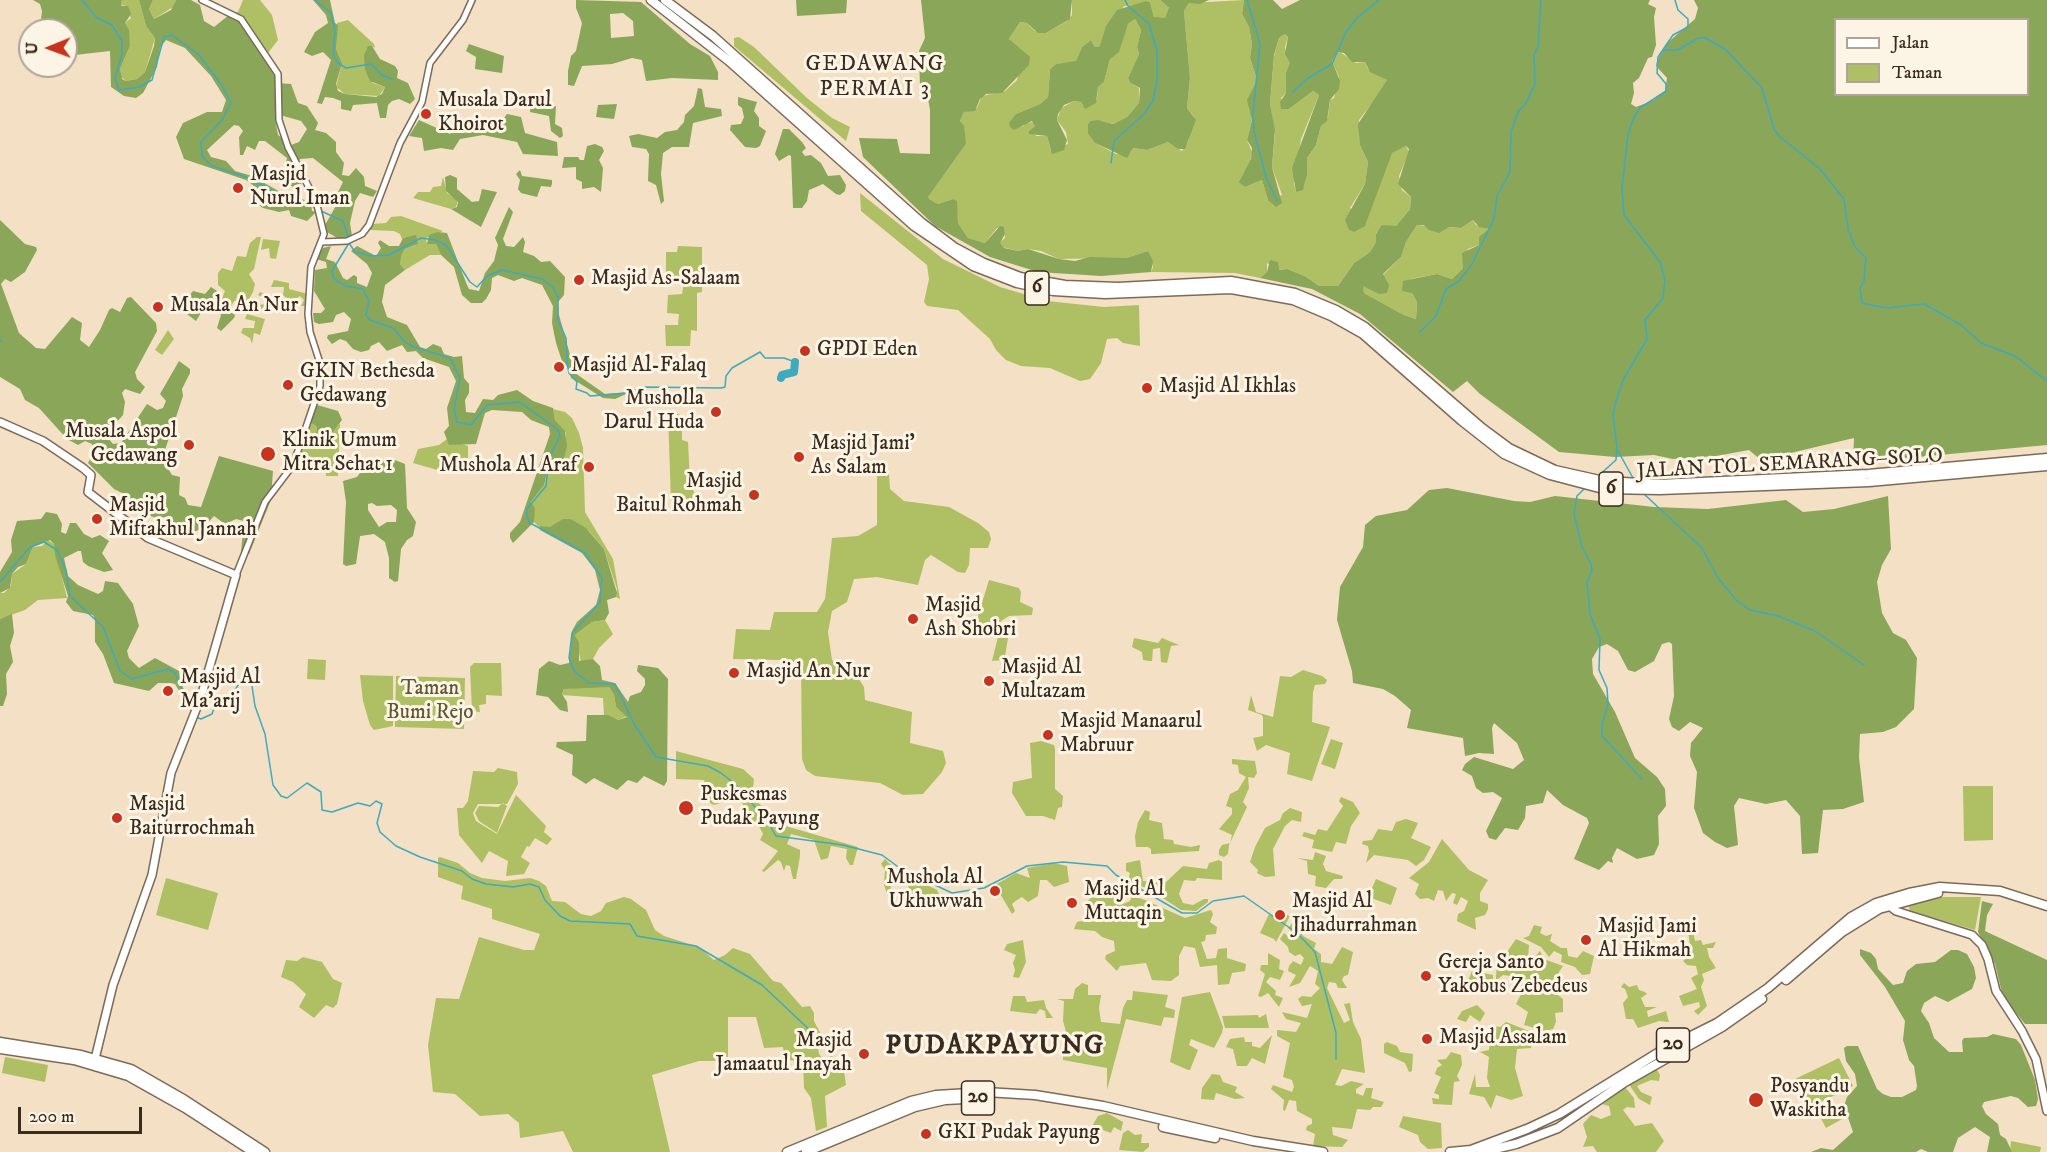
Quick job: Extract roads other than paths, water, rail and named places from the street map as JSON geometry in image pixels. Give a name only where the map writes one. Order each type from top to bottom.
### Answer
[{"type":"highway","name":"JALAN TOL SEMARANG–SOLO","points":[[651,0],[729,61],[914,226],[974,266],[1017,283],[1053,291],[1106,294],[1231,289],[1293,300],[1331,316],[1363,334],[1479,430]]},
{"type":"highway","name":"JALAN TOL SEMARANG–SOLO","points":[[665,0],[713,36],[922,223],[954,247],[984,263],[1020,277],[1065,285],[1118,287],[1231,281],[1295,293],[1336,310],[1365,327],[1504,454],[1525,465],[1576,483],[1630,491],[1940,469],[2047,458]]},
{"type":"highway","name":"JALAN TOL SEMARANG–SOLO","points":[[1761,483],[1912,479],[2047,466]]},
{"type":"highway","name":"20","points":[[1450,1152],[1471,1150],[1508,1138],[1559,1114],[1626,1071],[1740,1008],[1773,984],[1841,925],[1882,904],[1940,887],[2000,891],[2047,906]]},
{"type":"highway","name":"20","points":[[1907,896],[1935,893],[1981,894],[2001,897],[2047,912]]},
{"type":"highway","name":"20","points":[[1482,1152],[1516,1144],[1565,1124],[1625,1082],[1743,1014],[1842,932],[1882,904]]},
{"type":"highway","points":[[0,1042],[95,1062],[143,1075],[265,1152]]},
{"type":"highway","points":[[0,1049],[95,1062],[128,1076],[185,1108],[253,1152]]},
{"type":"highway","name":"20","points":[[787,1152],[911,1101],[936,1095],[970,1092],[1035,1095],[1103,1106],[1245,1139],[1323,1152]]},
{"type":"highway","name":"20","points":[[806,1152],[915,1107],[945,1100],[997,1097],[1094,1109],[1286,1152]]},
{"type":"highway","points":[[1559,1114],[1557,1120],[1565,1124]]},
{"type":"highway","points":[[1545,1120],[1553,1125],[1550,1131]]},
{"type":"main road","points":[[0,422],[43,441],[83,468],[91,475],[88,492],[148,538],[236,575],[196,709],[171,773],[152,875],[113,985],[95,1062]]},
{"type":"main road","points":[[1907,896],[1908,914]]},
{"type":"main road","points":[[1882,904],[1972,935],[1982,945],[1996,991],[2022,1031],[2036,1059],[2047,1111]]},
{"type":"street","points":[[202,0],[241,19],[278,74],[279,120],[288,147],[316,201],[324,234],[311,267],[308,314],[308,324],[321,367],[318,392],[293,465],[265,502],[236,575]]},
{"type":"street","points":[[322,242],[349,240],[362,234],[369,225],[400,142],[422,102],[430,63],[463,20],[472,0]]},
{"type":"waterway","points":[[82,0],[97,18],[112,25],[122,41],[122,54],[115,78],[119,90],[139,87],[152,80],[164,37],[172,35],[199,55],[223,87],[231,103],[222,120],[201,142],[202,156],[212,166],[243,176],[281,195],[296,198],[314,207]]},
{"type":"waterway","points":[[315,0],[331,13],[335,31],[333,54],[338,63],[346,68],[371,64],[383,76],[393,79]]},
{"type":"waterway","points":[[1111,163],[1114,141],[1144,114],[1153,101],[1157,80],[1157,51],[1149,24],[1128,6],[1125,0]]},
{"type":"waterway","points":[[1247,0],[1260,44],[1253,113],[1254,132],[1266,177],[1277,201]]},
{"type":"waterway","points":[[1293,92],[1308,78],[1332,64],[1346,32],[1357,18],[1379,0]]},
{"type":"waterway","points":[[1420,332],[1436,316],[1446,289],[1459,281],[1472,264],[1494,219],[1497,196],[1510,172],[1511,132],[1518,112],[1526,103],[1535,84],[1534,55],[1538,47],[1541,0]]},
{"type":"waterway","points":[[1597,477],[1616,460],[1617,447],[1613,415],[1616,401],[1624,378],[1647,339],[1645,320],[1663,298],[1665,280],[1660,262],[1624,215],[1622,188],[1628,134],[1634,117],[1640,108],[1666,91],[1666,84],[1657,73],[1658,57],[1673,35],[1688,27],[1688,19],[1678,10],[1675,0]]},
{"type":"waterway","points":[[1663,50],[1678,50],[1698,38],[1705,38],[1725,49],[1762,88],[1774,129],[1779,136],[1820,169],[1844,199],[1848,229],[1855,247],[1866,258],[1864,281],[1860,288],[1862,303],[1886,308],[1924,304],[1961,325],[1981,343],[2015,356],[2047,381]]},
{"type":"waterway","points":[[321,211],[343,221],[349,239]]},
{"type":"waterway","points":[[349,243],[355,252],[371,256],[389,255],[421,238],[435,240],[446,245],[470,282],[477,287],[487,276],[502,270],[542,279],[553,287],[558,298],[558,320],[566,338],[569,373],[577,382],[576,389],[590,396],[627,393],[644,387],[725,387],[726,376],[732,368],[760,352],[765,358],[784,358],[795,362]]},
{"type":"waterway","points":[[349,243],[332,271],[334,279],[346,286],[363,289],[369,301],[366,315],[370,320],[393,328],[405,342],[414,347],[450,358],[460,378],[454,408],[457,422],[471,425],[487,405],[520,402],[558,430],[560,435],[549,459],[546,486],[527,509],[527,517],[530,523],[584,552],[602,578],[600,602],[572,633],[569,658],[574,671],[589,683],[615,684],[634,724],[656,757],[708,766],[721,773],[735,784],[768,822],[776,836],[843,845],[882,855],[901,869],[952,893],[984,888],[1027,866],[1063,862],[1107,866],[1116,875],[1182,913],[1197,913],[1213,901],[1244,896],[1297,933],[1315,952],[1336,1033],[1336,1059]]},
{"type":"waterway","points":[[781,378],[782,375],[794,372],[795,362]]},
{"type":"waterway","points":[[1618,451],[1633,478]]},
{"type":"waterway","points":[[1585,488],[1577,496],[1574,514],[1582,547],[1591,564],[1592,571],[1587,582],[1590,614],[1600,639],[1599,670],[1607,688],[1608,704],[1602,724],[1602,736],[1642,779]]},
{"type":"waterway","points":[[1644,494],[1702,548],[1718,578],[1737,601],[1750,610],[1778,616],[1815,631],[1864,665]]},
{"type":"waterway","points":[[0,582],[30,547],[44,542],[57,550],[66,570],[70,596],[103,627],[120,671],[132,679],[168,669],[175,673],[192,711]]},
{"type":"waterway","points":[[196,717],[201,719],[212,714],[215,706],[232,695],[240,682],[248,682],[252,686],[255,706],[265,734],[273,785],[281,796],[287,798],[307,783],[321,792],[322,810],[332,812],[358,803],[370,806],[376,801],[382,804],[377,823],[380,832],[396,846],[462,871],[472,879],[486,884],[513,887],[530,884],[539,887],[545,900],[560,916],[570,921],[630,924],[637,936],[696,946],[762,985],[816,1036]]},
{"type":"place","name":"Musala Darul Khoirot","points":[[426,114]]},
{"type":"place","name":"Masjid Nurul Iman","points":[[238,188]]},
{"type":"place","name":"Masjid As-Salaam","points":[[579,280]]},
{"type":"place","name":"Musala An Nur","points":[[158,307]]},
{"type":"place","name":"GPDI Eden","points":[[805,351]]},
{"type":"place","name":"Masjid Al-Falaq","points":[[559,367]]},
{"type":"place","name":"GKIN Bethesda Gedawang","points":[[288,385]]},
{"type":"place","name":"Masjid Al Ikhlas","points":[[1147,388]]},
{"type":"place","name":"Musholla Darul Huda","points":[[716,412]]},
{"type":"place","name":"Musala Aspol Gedawang","points":[[189,445]]},
{"type":"place","name":"Klinik Umum Mitra Sehat 1","points":[[268,454]]},
{"type":"place","name":"Masjid Jami' As Salam","points":[[799,457]]},
{"type":"place","name":"Mushola Al Araf","points":[[589,467]]},
{"type":"place","name":"Masjid Baitul Rohmah","points":[[754,495]]},
{"type":"place","name":"Masjid Miftakhul Jannah","points":[[97,519]]},
{"type":"place","name":"Masjid Ash Shobri","points":[[913,619]]},
{"type":"place","name":"Masjid An Nur","points":[[734,673]]},
{"type":"place","name":"Masjid Al Multazam","points":[[989,681]]},
{"type":"place","name":"Masjid Al Ma'arij","points":[[168,691]]},
{"type":"place","name":"Masjid Manaarul Mabruur","points":[[1048,735]]},
{"type":"place","name":"Puskesmas Pudak Payung","points":[[686,808]]},
{"type":"place","name":"Masjid Baiturrochmah","points":[[117,818]]},
{"type":"place","name":"Mushola Al Ukhuwwah","points":[[995,891]]},
{"type":"place","name":"Masjid Al Muttaqin","points":[[1072,903]]},
{"type":"place","name":"Masjid Al Jihadurrahman","points":[[1280,915]]},
{"type":"place","name":"Masjid Jami Al Hikmah","points":[[1586,940]]},
{"type":"place","name":"Gereja Santo Yakobus Zebedeus","points":[[1426,976]]},
{"type":"place","name":"Masjid Assalam","points":[[1427,1039]]},
{"type":"place","name":"Masjid Jamaatul Inayah","points":[[864,1054]]},
{"type":"place","name":"Posyandu Waskitha","points":[[1756,1100]]},
{"type":"place","name":"GKI Pudak Payung","points":[[926,1134]]},
{"type":"district","name":"GEDAWANG PERMAI 3","points":[[875,78]]},
{"type":"district","name":"PUDAKPAYUNG","points":[[995,1047]]},
{"type":"park label","name":"Taman Bumi Rejo","points":[[430,702]]}]
